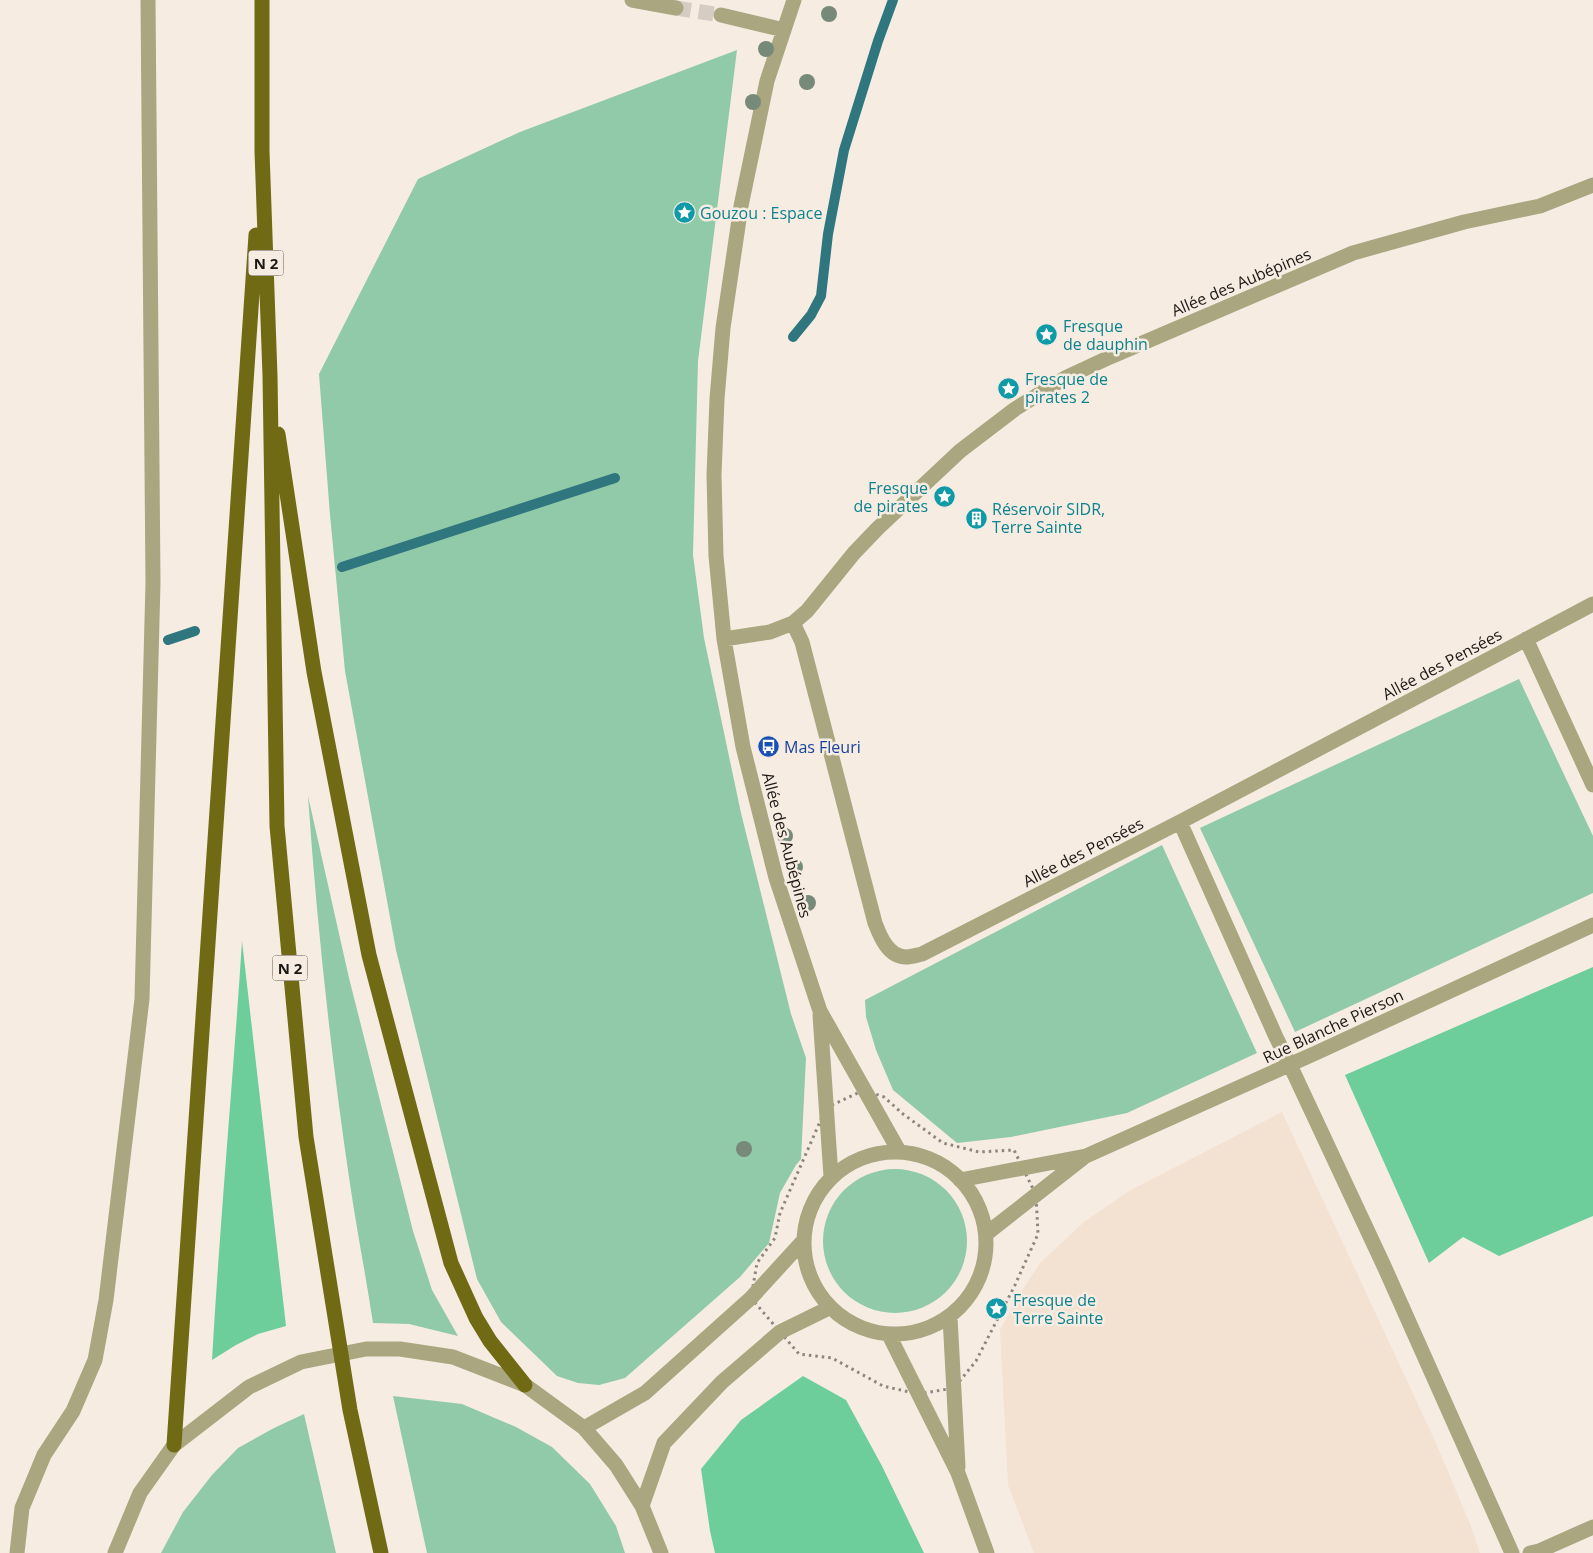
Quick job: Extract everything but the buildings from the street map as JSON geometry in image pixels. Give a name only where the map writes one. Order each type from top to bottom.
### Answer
[{"type":"main road","name":"N 2","points":[[262,0],[262,151],[270,376],[277,826],[308,1147],[350,1410],[381,1553]]},
{"type":"main road","points":[[174,1445],[262,151]]},
{"type":"main road","points":[[270,376],[314,672],[369,955],[451,1263],[476,1318],[490,1341],[525,1385]]},
{"type":"street","points":[[17,1553],[22,1508],[44,1455],[73,1411],[95,1360],[107,1290],[142,999],[153,583],[148,0]]},
{"type":"street","points":[[632,0],[676,8]]},
{"type":"street","points":[[724,639],[716,556],[714,475],[717,399],[723,328],[741,206],[767,81],[794,0]]},
{"type":"street","points":[[721,15],[784,30]]},
{"type":"street","name":"Allée des Aubépines","points":[[899,1152],[820,1011],[792,929],[765,839],[743,747],[724,639],[770,632],[793,623],[807,612],[860,547],[960,451],[1015,409],[1065,378],[1353,253],[1464,222],[1540,206],[1593,185]]},
{"type":"street","name":"Allée des Pensées","points":[[793,623],[802,642],[875,923],[882,941],[894,953],[905,958],[922,954],[1180,822],[1593,604]]},
{"type":"street","points":[[1526,639],[1593,785]]},
{"type":"street","points":[[1180,822],[1276,1037],[1384,1266],[1512,1553]]},
{"type":"street","name":"Rue Blanche Pierson","points":[[986,1234],[1086,1156],[1290,1065],[1593,925]]},
{"type":"street","name":"Allée des Aubépines","points":[[820,1011],[831,1176]]},
{"type":"street","points":[[899,1152],[922,1156],[943,1165],[960,1180],[978,1204],[986,1234],[984,1266],[971,1294],[950,1317],[931,1328],[911,1334],[889,1335],[867,1331],[847,1321],[829,1308],[814,1288],[806,1265],[803,1241],[806,1217],[816,1195],[831,1176],[851,1162],[867,1156],[899,1152]]},
{"type":"street","name":"Rue Blanche Pierson","points":[[960,1180],[1086,1156]]},
{"type":"street","points":[[584,1428],[644,1393],[751,1298],[803,1241]]},
{"type":"street","points":[[642,1506],[664,1443],[722,1382],[780,1332],[829,1308]]},
{"type":"street","points":[[950,1317],[958,1474]]},
{"type":"street","points":[[889,1335],[958,1474],[987,1553]]},
{"type":"street","points":[[115,1553],[140,1493],[174,1445],[249,1387],[301,1362],[366,1349],[400,1349],[453,1357],[525,1385],[584,1428],[616,1465],[642,1506],[661,1553]]},
{"type":"street","points":[[1530,1553],[1539,1552],[1593,1527]]},
{"type":"path","points":[[780,1332],[799,1354],[832,1358],[883,1386],[918,1394],[954,1388],[976,1361],[1015,1286],[1038,1234],[1036,1195],[1024,1167],[1014,1150],[979,1152],[943,1143],[903,1114],[884,1097],[864,1090],[826,1108]]},
{"type":"shaded area","points":[[1282,1112],[1435,1441],[1471,1526],[1480,1553],[1034,1553],[1008,1485],[1000,1330],[1016,1300],[1040,1263],[1084,1222],[1129,1191]]},
{"type":"green space","points":[[737,50],[698,361],[693,555],[704,638],[741,813],[791,1014],[806,1058],[801,1159],[780,1193],[769,1243],[740,1277],[625,1378],[599,1385],[578,1383],[557,1376],[501,1322],[477,1279],[396,950],[345,671],[319,374],[418,179],[520,132]]},
{"type":"green space","points":[[1519,679],[1593,836],[1593,893],[1295,1032],[1200,828]]},
{"type":"green space","points":[[308,796],[349,978],[413,1231],[432,1290],[458,1336],[409,1324],[373,1323],[337,1088],[320,942]]},
{"type":"green space","points":[[1162,845],[1257,1053],[1127,1113],[1011,1137],[957,1143],[893,1090],[876,1050],[866,1017],[865,1000]]},
{"type":"green space","points":[[242,941],[286,1326],[258,1334],[212,1360],[235,1046]]},
{"type":"green space","points":[[1593,967],[1593,1216],[1499,1256],[1463,1237],[1429,1263],[1345,1075]]},
{"type":"green space","points":[[895,1169],[922,1175],[935,1181],[946,1190],[955,1201],[961,1214],[967,1241],[961,1268],[955,1281],[946,1292],[935,1301],[922,1307],[895,1313],[868,1307],[855,1301],[844,1292],[835,1281],[829,1268],[823,1241],[829,1214],[835,1201],[844,1190],[855,1181],[868,1175]]},
{"type":"green space","points":[[803,1376],[846,1400],[882,1466],[924,1553],[715,1553],[701,1469],[741,1420]]},
{"type":"green space","points":[[393,1396],[462,1404],[516,1427],[552,1447],[590,1484],[616,1526],[625,1553],[427,1553]]},
{"type":"green space","points":[[304,1414],[336,1553],[161,1553],[183,1512],[212,1475],[238,1448]]},
{"type":"waterway","points":[[793,337],[811,315],[821,296],[828,234],[844,150],[878,41],[893,0]]},
{"type":"waterway","points":[[342,567],[615,478]]},
{"type":"waterway","points":[[168,640],[195,631]]},
{"type":"tunnel","points":[[676,8],[721,15]]},
{"type":"place","name":"Gouzou : Espace","points":[[684,213]]},
{"type":"place","name":"Fresque de dauphin","points":[[1047,335]]},
{"type":"place","name":"Fresque de pirates 2","points":[[1009,388]]},
{"type":"place","name":"Fresque de pirates","points":[[944,497]]},
{"type":"place","name":"Réservoir SIDR, Terre Sainte","points":[[976,518]]},
{"type":"place","name":"Mas Fleuri","points":[[768,747]]},
{"type":"place","name":"Fresque de Terre Sainte","points":[[997,1309]]}]
